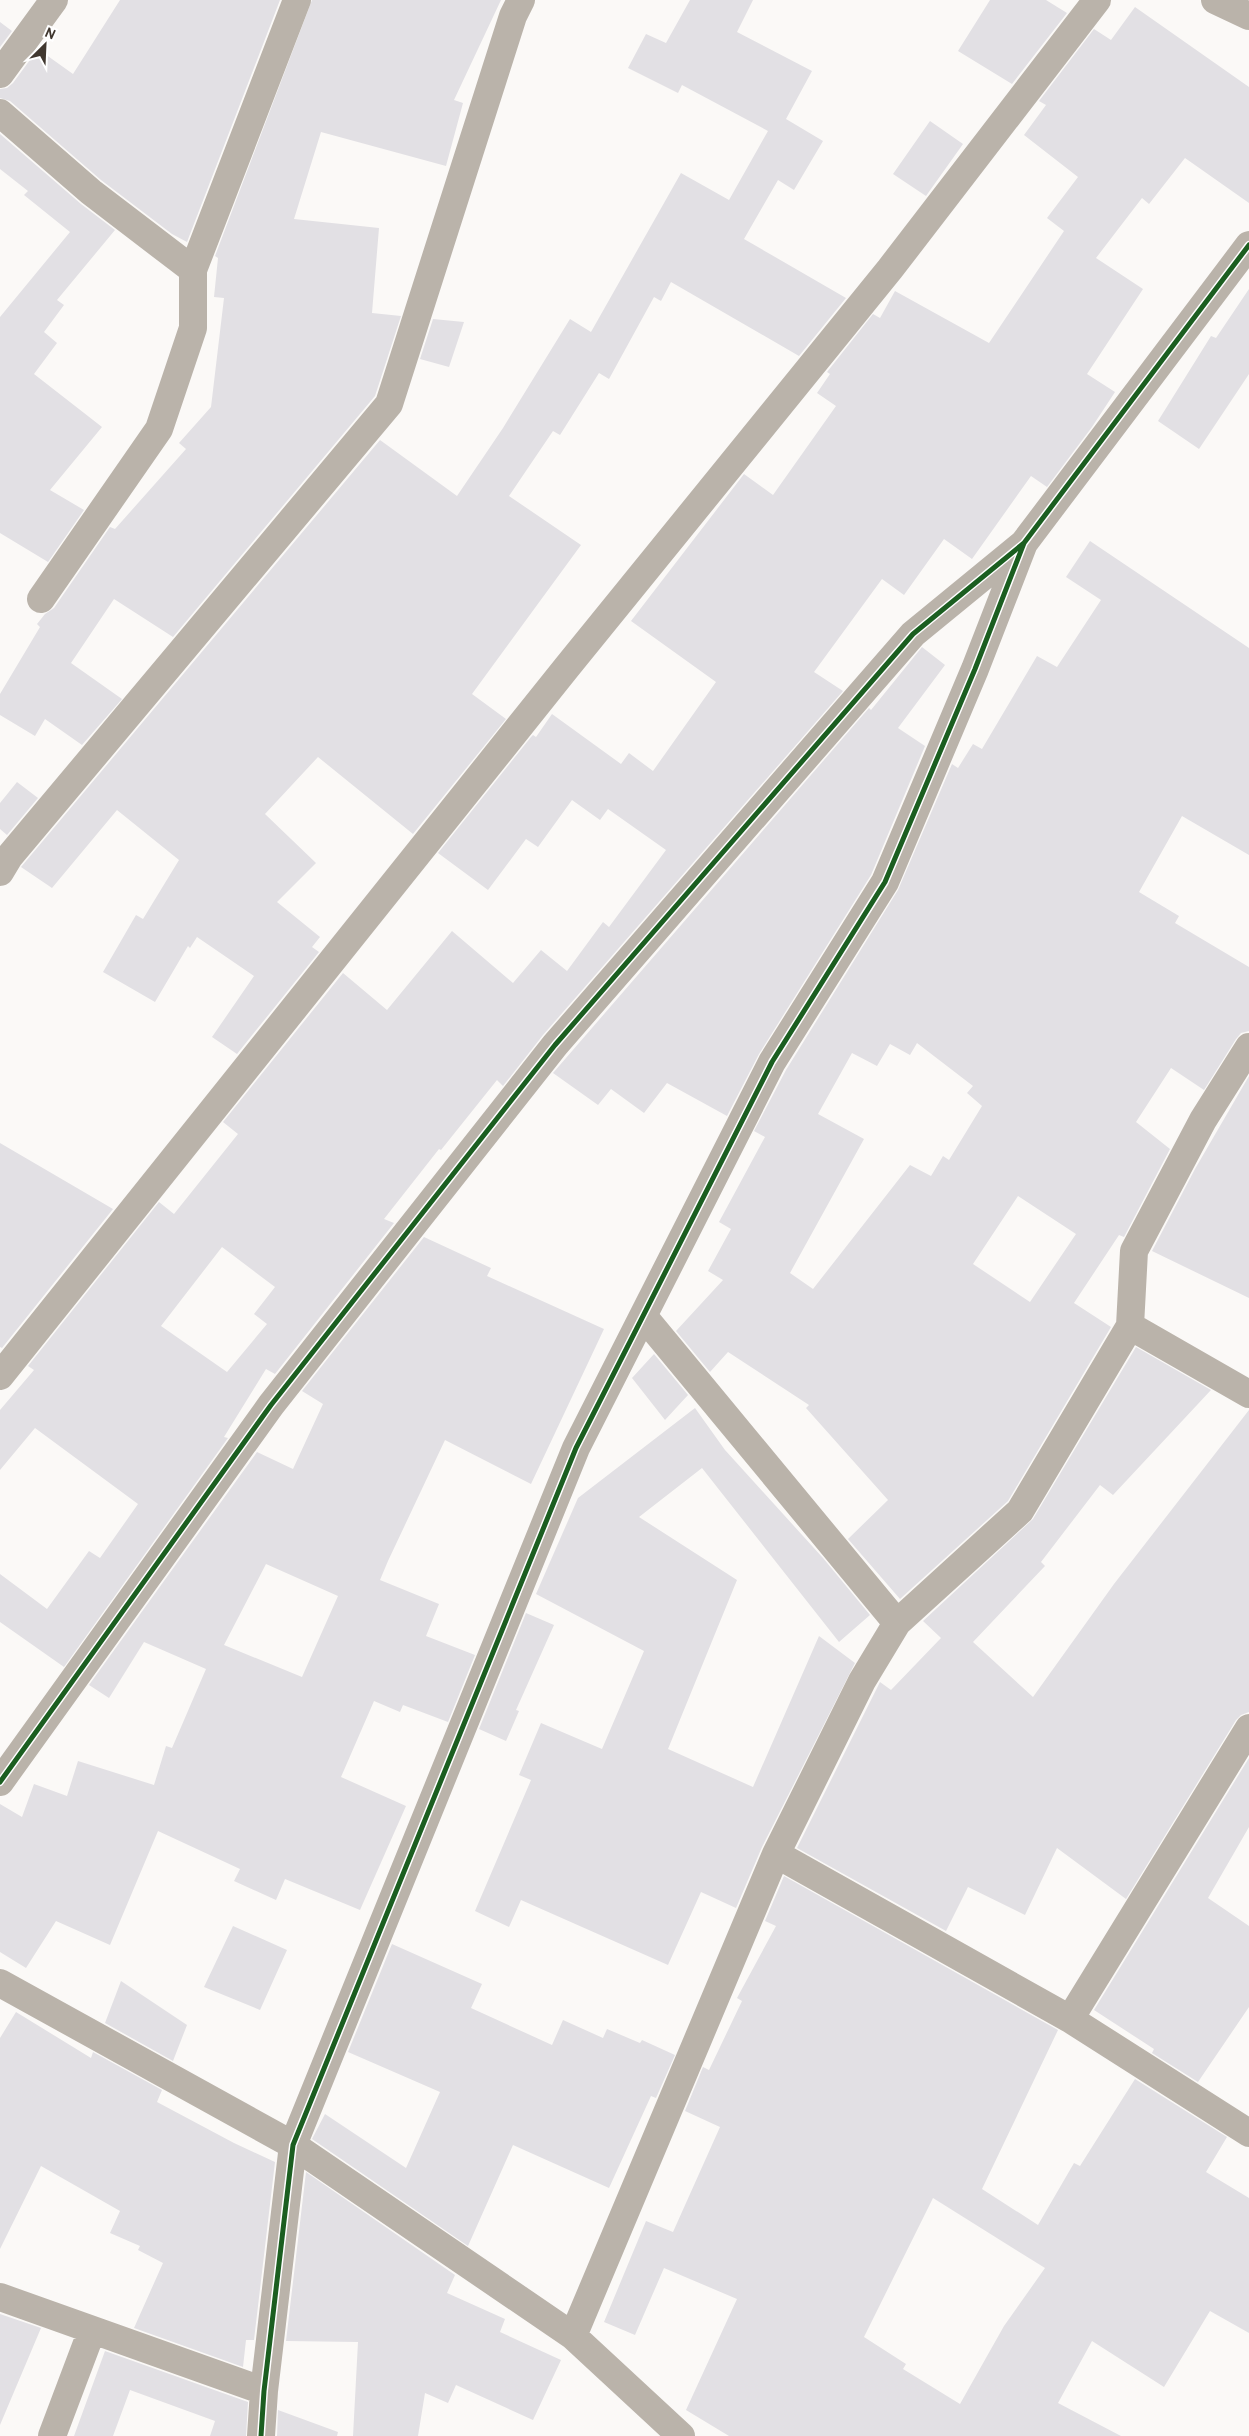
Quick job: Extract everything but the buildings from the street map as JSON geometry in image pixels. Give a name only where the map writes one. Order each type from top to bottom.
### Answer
[{"type":"street","points":[[0,74],[54,0]]},
{"type":"street","points":[[41,599],[159,429],[193,328],[193,270],[297,0]]},
{"type":"street","points":[[3,860],[389,404],[513,16],[521,0]]},
{"type":"street","points":[[0,1376],[567,667],[890,269],[1097,0]]},
{"type":"street","points":[[1215,0],[1249,16]]},
{"type":"street","points":[[0,113],[91,192],[193,270]]},
{"type":"street","points":[[0,1782],[271,1404],[555,1045],[913,634],[1024,543],[1249,245]]},
{"type":"street","points":[[261,2436],[264,2391],[292,2145],[576,1448],[644,1318],[772,1062],[885,882],[971,678],[1024,543]]},
{"type":"street","points":[[574,2336],[776,1854],[862,1681],[897,1623],[1020,1511],[1130,1326],[1134,1251],[1203,1120],[1249,1047]]},
{"type":"street","points":[[644,1318],[897,1623]]},
{"type":"street","points":[[1130,1326],[1249,1394]]},
{"type":"street","points":[[1070,2019],[1249,1728]]},
{"type":"street","points":[[776,1854],[1070,2019],[1249,2133]]},
{"type":"street","points":[[0,1983],[292,2145],[574,2336],[681,2436]]},
{"type":"street","points":[[0,2297],[264,2391]]},
{"type":"street","points":[[52,2436],[92,2330]]},
{"type":"cycle path","points":[[0,1782],[271,1405],[555,1045],[913,634],[1024,543],[1249,245]]},
{"type":"cycle path","points":[[261,2436],[264,2391],[293,2145],[576,1448],[772,1062],[885,882],[975,669],[1024,543]]}]
